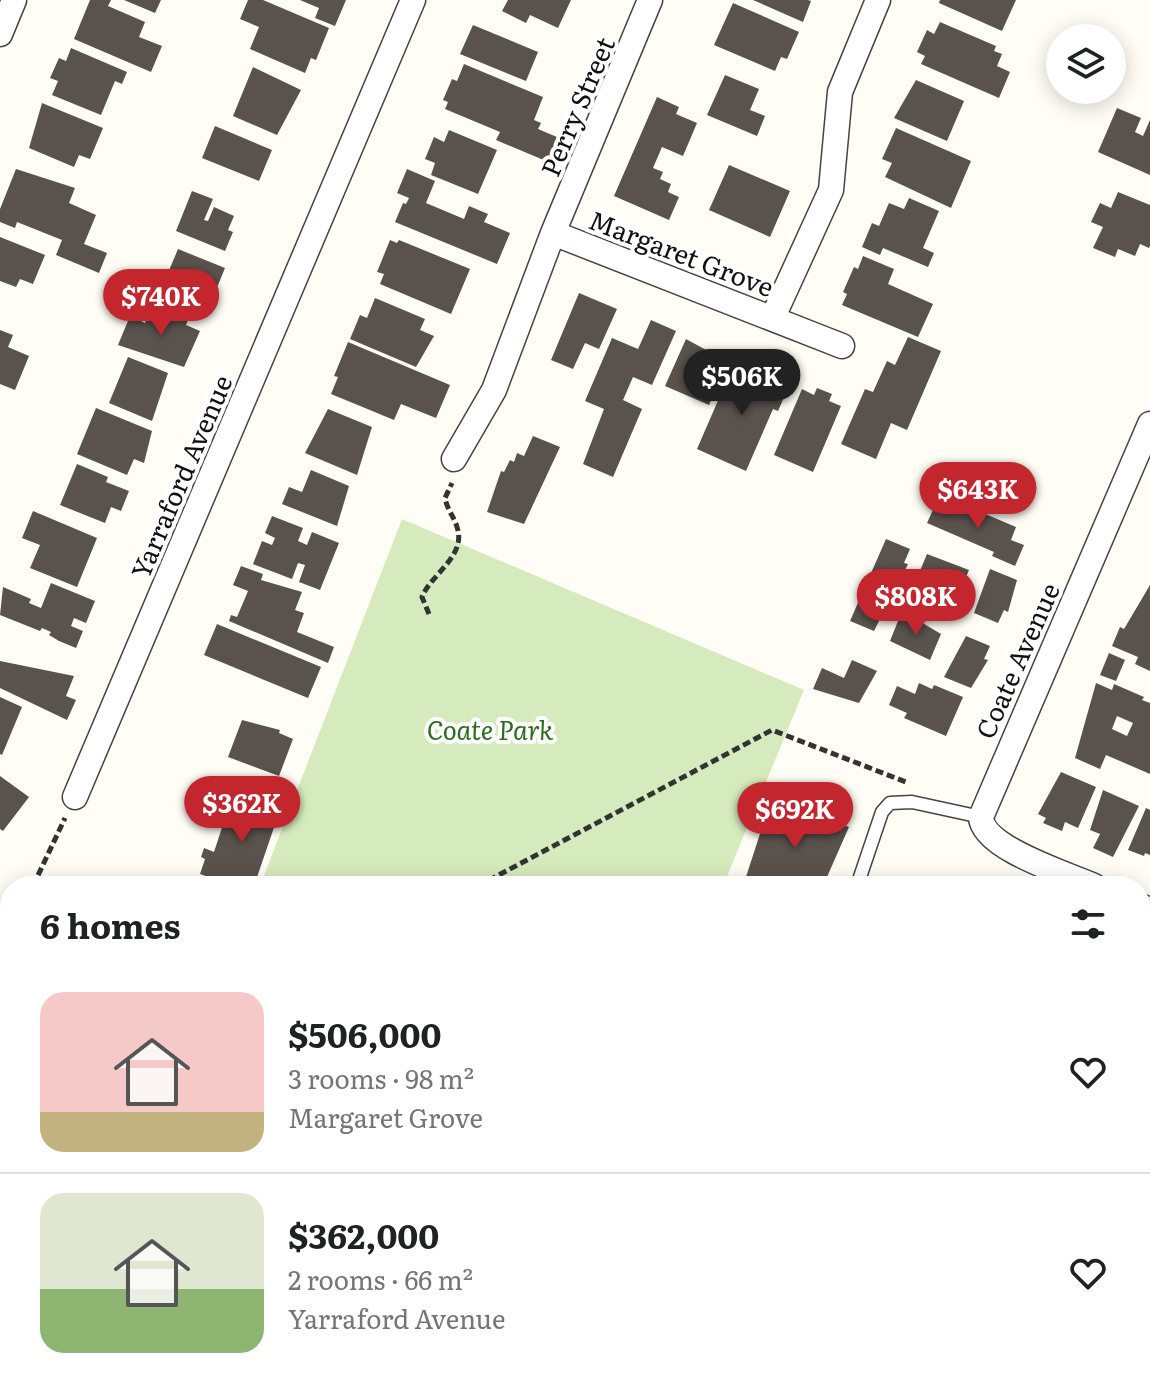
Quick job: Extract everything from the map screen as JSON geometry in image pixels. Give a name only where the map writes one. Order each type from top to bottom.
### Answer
[{"type":"street","points":[[0,34],[14,0]]},
{"type":"street","name":"Yarraford Avenue","points":[[75,796],[413,0]]},
{"type":"street","name":"Perry Street","points":[[553,233],[650,0]]},
{"type":"street","points":[[773,317],[831,190],[840,92],[878,0]]},
{"type":"street","name":"Margaret Grove","points":[[454,459],[494,390],[553,233],[842,346]]},
{"type":"street","name":"Coate Avenue","points":[[983,824],[1150,424]]},
{"type":"street","points":[[983,824],[1004,847],[1071,876]]},
{"type":"lane","points":[[860,876],[882,812],[890,803],[912,802],[983,824]]},
{"type":"path","points":[[429,614],[422,597],[429,580],[443,571],[454,556],[459,529],[445,498]]},
{"type":"path","points":[[496,876],[655,789],[772,730],[915,785]]},
{"type":"path","points":[[38,876],[75,796]]},
{"type":"green space","name":"Coate Park","points":[[402,519],[804,690],[727,876],[264,876]]},
{"type":"building","points":[[90,0],[111,0],[108,6],[145,22],[139,37],[162,46],[151,72],[74,39]]},
{"type":"building","points":[[124,0],[161,0],[155,13]]},
{"type":"building","points":[[248,0],[263,0],[329,28],[316,60],[311,58],[305,73],[250,49],[259,27],[240,19]]},
{"type":"building","points":[[300,0],[346,0],[335,26],[315,18],[319,8]]},
{"type":"building","points":[[508,0],[571,0],[558,28],[530,15],[526,23],[502,11]]},
{"type":"building","points":[[753,0],[808,0],[811,1],[803,22]]},
{"type":"building","points":[[940,0],[1016,0],[1002,31],[939,3]]},
{"type":"building","points":[[733,3],[799,32],[787,59],[781,57],[775,71],[714,45]]},
{"type":"building","points":[[940,22],[996,46],[994,51],[1002,54],[997,66],[1010,72],[999,98],[921,64],[925,56],[917,52],[927,30],[934,34]]},
{"type":"building","points":[[473,25],[538,52],[526,81],[460,54]]},
{"type":"building","points":[[71,48],[127,72],[122,84],[115,81],[101,115],[52,95],[58,81],[50,78],[59,58],[66,61]]},
{"type":"building","points":[[464,64],[543,97],[534,120],[541,123],[538,129],[564,140],[553,164],[496,140],[500,132],[445,109],[448,102],[443,100],[452,79],[457,81]]},
{"type":"building","points":[[253,67],[301,90],[277,135],[233,116]]},
{"type":"building","points":[[725,75],[759,89],[750,110],[765,116],[757,136],[707,115]]},
{"type":"building","points":[[916,80],[964,101],[947,141],[894,118]]},
{"type":"building","points":[[657,97],[679,107],[676,114],[697,123],[683,156],[662,147],[653,168],[663,172],[660,179],[671,184],[668,192],[679,197],[669,220],[614,196]]},
{"type":"building","points":[[42,103],[103,128],[90,159],[79,155],[74,167],[29,148]]},
{"type":"building","points":[[1117,108],[1141,118],[1135,132],[1143,136],[1150,120],[1150,175],[1098,152]]},
{"type":"building","points":[[215,126],[272,150],[259,181],[202,158]]},
{"type":"building","points":[[896,128],[971,161],[951,208],[885,177],[892,163],[882,159]]},
{"type":"building","points":[[449,130],[497,150],[478,194],[431,175],[435,163],[425,159],[434,137],[444,142]]},
{"type":"building","points":[[729,165],[790,191],[770,237],[709,210]]},
{"type":"building","points":[[16,169],[75,188],[69,203],[96,215],[84,244],[107,253],[99,273],[56,255],[62,240],[17,222],[15,228],[0,222],[0,209]]},
{"type":"building","points":[[407,169],[435,181],[426,203],[464,219],[469,206],[488,214],[484,222],[510,233],[497,264],[395,222],[403,203],[406,204],[409,198],[397,193]]},
{"type":"building","points":[[192,191],[213,199],[204,220],[208,221],[214,207],[234,216],[228,230],[233,232],[225,251],[176,231]]},
{"type":"building","points":[[1118,192],[1150,205],[1150,246],[1140,244],[1135,256],[1118,249],[1115,257],[1093,248],[1103,227],[1091,222],[1100,203],[1111,208]]},
{"type":"building","points":[[909,198],[939,211],[923,248],[934,253],[928,267],[883,248],[880,255],[862,247],[872,223],[879,226],[889,203],[904,209]]},
{"type":"building","points":[[0,237],[45,255],[33,284],[20,279],[16,287],[0,281]]},
{"type":"building","points":[[390,240],[397,243],[399,240],[470,269],[451,314],[380,284],[384,274],[377,272]]},
{"type":"building","points":[[178,249],[225,268],[207,312],[160,292]]},
{"type":"building","points":[[863,256],[894,269],[888,284],[933,304],[918,337],[842,305],[847,294],[843,292],[854,267],[858,269]]},
{"type":"building","points":[[579,293],[617,309],[599,349],[585,343],[573,369],[551,360]]},
{"type":"building","points":[[375,298],[425,319],[420,330],[434,336],[416,367],[350,339],[360,315],[367,318]]},
{"type":"building","points":[[152,306],[188,320],[186,325],[200,331],[184,367],[118,345],[130,316],[145,323]]},
{"type":"building","points":[[651,320],[676,331],[652,385],[633,377],[623,400],[642,409],[613,477],[583,464],[604,409],[585,401],[612,338],[638,349]]},
{"type":"building","points":[[0,330],[13,335],[8,347],[29,356],[15,390],[0,384]]},
{"type":"building","points":[[908,337],[941,351],[907,430],[891,423],[876,459],[841,444],[865,389],[873,392],[887,361],[895,365]]},
{"type":"building","points":[[686,339],[728,362],[709,405],[665,386]]},
{"type":"building","points":[[348,342],[450,385],[436,418],[401,404],[394,420],[331,394],[338,377],[334,376]]},
{"type":"building","points":[[128,357],[168,373],[152,421],[109,403]]},
{"type":"building","points":[[733,366],[754,375],[755,371],[789,386],[778,411],[773,409],[746,471],[697,449]]},
{"type":"building","points":[[817,388],[832,394],[829,401],[841,406],[813,472],[774,455],[802,389],[814,395]]},
{"type":"building","points":[[96,408],[152,431],[144,463],[134,459],[127,475],[77,454]]},
{"type":"building","points":[[328,409],[372,427],[357,475],[305,453]]},
{"type":"building","points":[[533,436],[560,447],[524,524],[487,512],[501,471],[504,472],[510,460],[514,462],[517,453],[524,456]]},
{"type":"building","points":[[77,464],[108,477],[106,482],[129,491],[121,511],[111,507],[105,523],[60,505]]},
{"type":"building","points":[[311,470],[349,486],[337,526],[282,504],[289,487],[302,492]]},
{"type":"building","points":[[937,501],[954,509],[957,502],[1016,527],[1011,540],[1024,545],[1015,566],[992,556],[994,552],[927,523]]},
{"type":"building","points":[[33,511],[97,538],[77,587],[30,568],[40,545],[22,538]]},
{"type":"building","points":[[272,516],[303,528],[298,541],[307,545],[312,532],[339,543],[320,590],[299,582],[305,565],[298,563],[292,579],[253,564],[262,541],[272,545],[275,538],[265,533]]},
{"type":"building","points":[[886,539],[910,549],[904,563],[908,564],[903,574],[900,573],[884,608],[888,610],[874,631],[850,621]]},
{"type":"building","points":[[927,554],[969,570],[958,596],[927,587],[929,584],[917,578]]},
{"type":"building","points":[[241,566],[263,574],[261,580],[302,592],[295,610],[304,613],[297,632],[334,647],[328,663],[229,621],[231,615],[237,617],[248,591],[233,585]]},
{"type":"building","points":[[990,569],[1017,580],[1008,612],[1004,610],[998,623],[974,613]]},
{"type":"building","points":[[51,583],[95,601],[86,623],[74,618],[71,626],[83,631],[76,648],[59,641],[42,628],[40,631],[0,615],[3,587],[31,599],[29,603],[41,608]]},
{"type":"building","points":[[1150,585],[1150,671],[1135,664],[1138,657],[1112,646],[1120,627],[1124,629]]},
{"type":"building","points":[[900,616],[912,622],[914,618],[941,634],[930,660],[890,641]]},
{"type":"building","points":[[217,624],[321,667],[308,698],[204,655]]},
{"type":"building","points":[[966,636],[990,646],[984,659],[988,660],[971,688],[944,677]]},
{"type":"building","points":[[1109,653],[1125,660],[1116,681],[1100,675]]},
{"type":"building","points":[[852,660],[877,671],[859,703],[813,689],[822,668],[844,678]]},
{"type":"building","points":[[0,661],[74,676],[66,696],[76,700],[67,720],[0,688]]},
{"type":"building","points":[[919,683],[932,689],[934,685],[963,697],[946,736],[904,718],[907,713],[889,705],[897,686],[915,694]]},
{"type":"building","points":[[1096,683],[1112,690],[1114,684],[1144,697],[1142,700],[1150,703],[1150,774],[1106,755],[1100,769],[1075,758]],"holes":[[[1117,716],[1133,723],[1127,736],[1112,729]]]},
{"type":"building","points":[[0,697],[22,707],[2,755],[0,754]]},
{"type":"building","points":[[242,720],[280,730],[279,733],[293,739],[279,776],[228,757]]},
{"type":"building","points":[[1061,772],[1096,787],[1078,828],[1065,822],[1062,831],[1043,823],[1046,818],[1038,814]]},
{"type":"building","points":[[0,776],[29,797],[3,831],[0,829]]},
{"type":"building","points":[[1103,790],[1139,806],[1113,857],[1093,848],[1100,834],[1090,830]]},
{"type":"building","points":[[266,798],[282,804],[257,876],[200,874],[205,859],[201,857],[204,848],[214,852],[231,800],[261,810]]},
{"type":"building","points":[[769,806],[812,816],[816,821],[819,814],[849,827],[827,876],[746,876]]},
{"type":"building","points":[[1146,808],[1150,810],[1150,855],[1145,853],[1144,856],[1128,850]]}]
